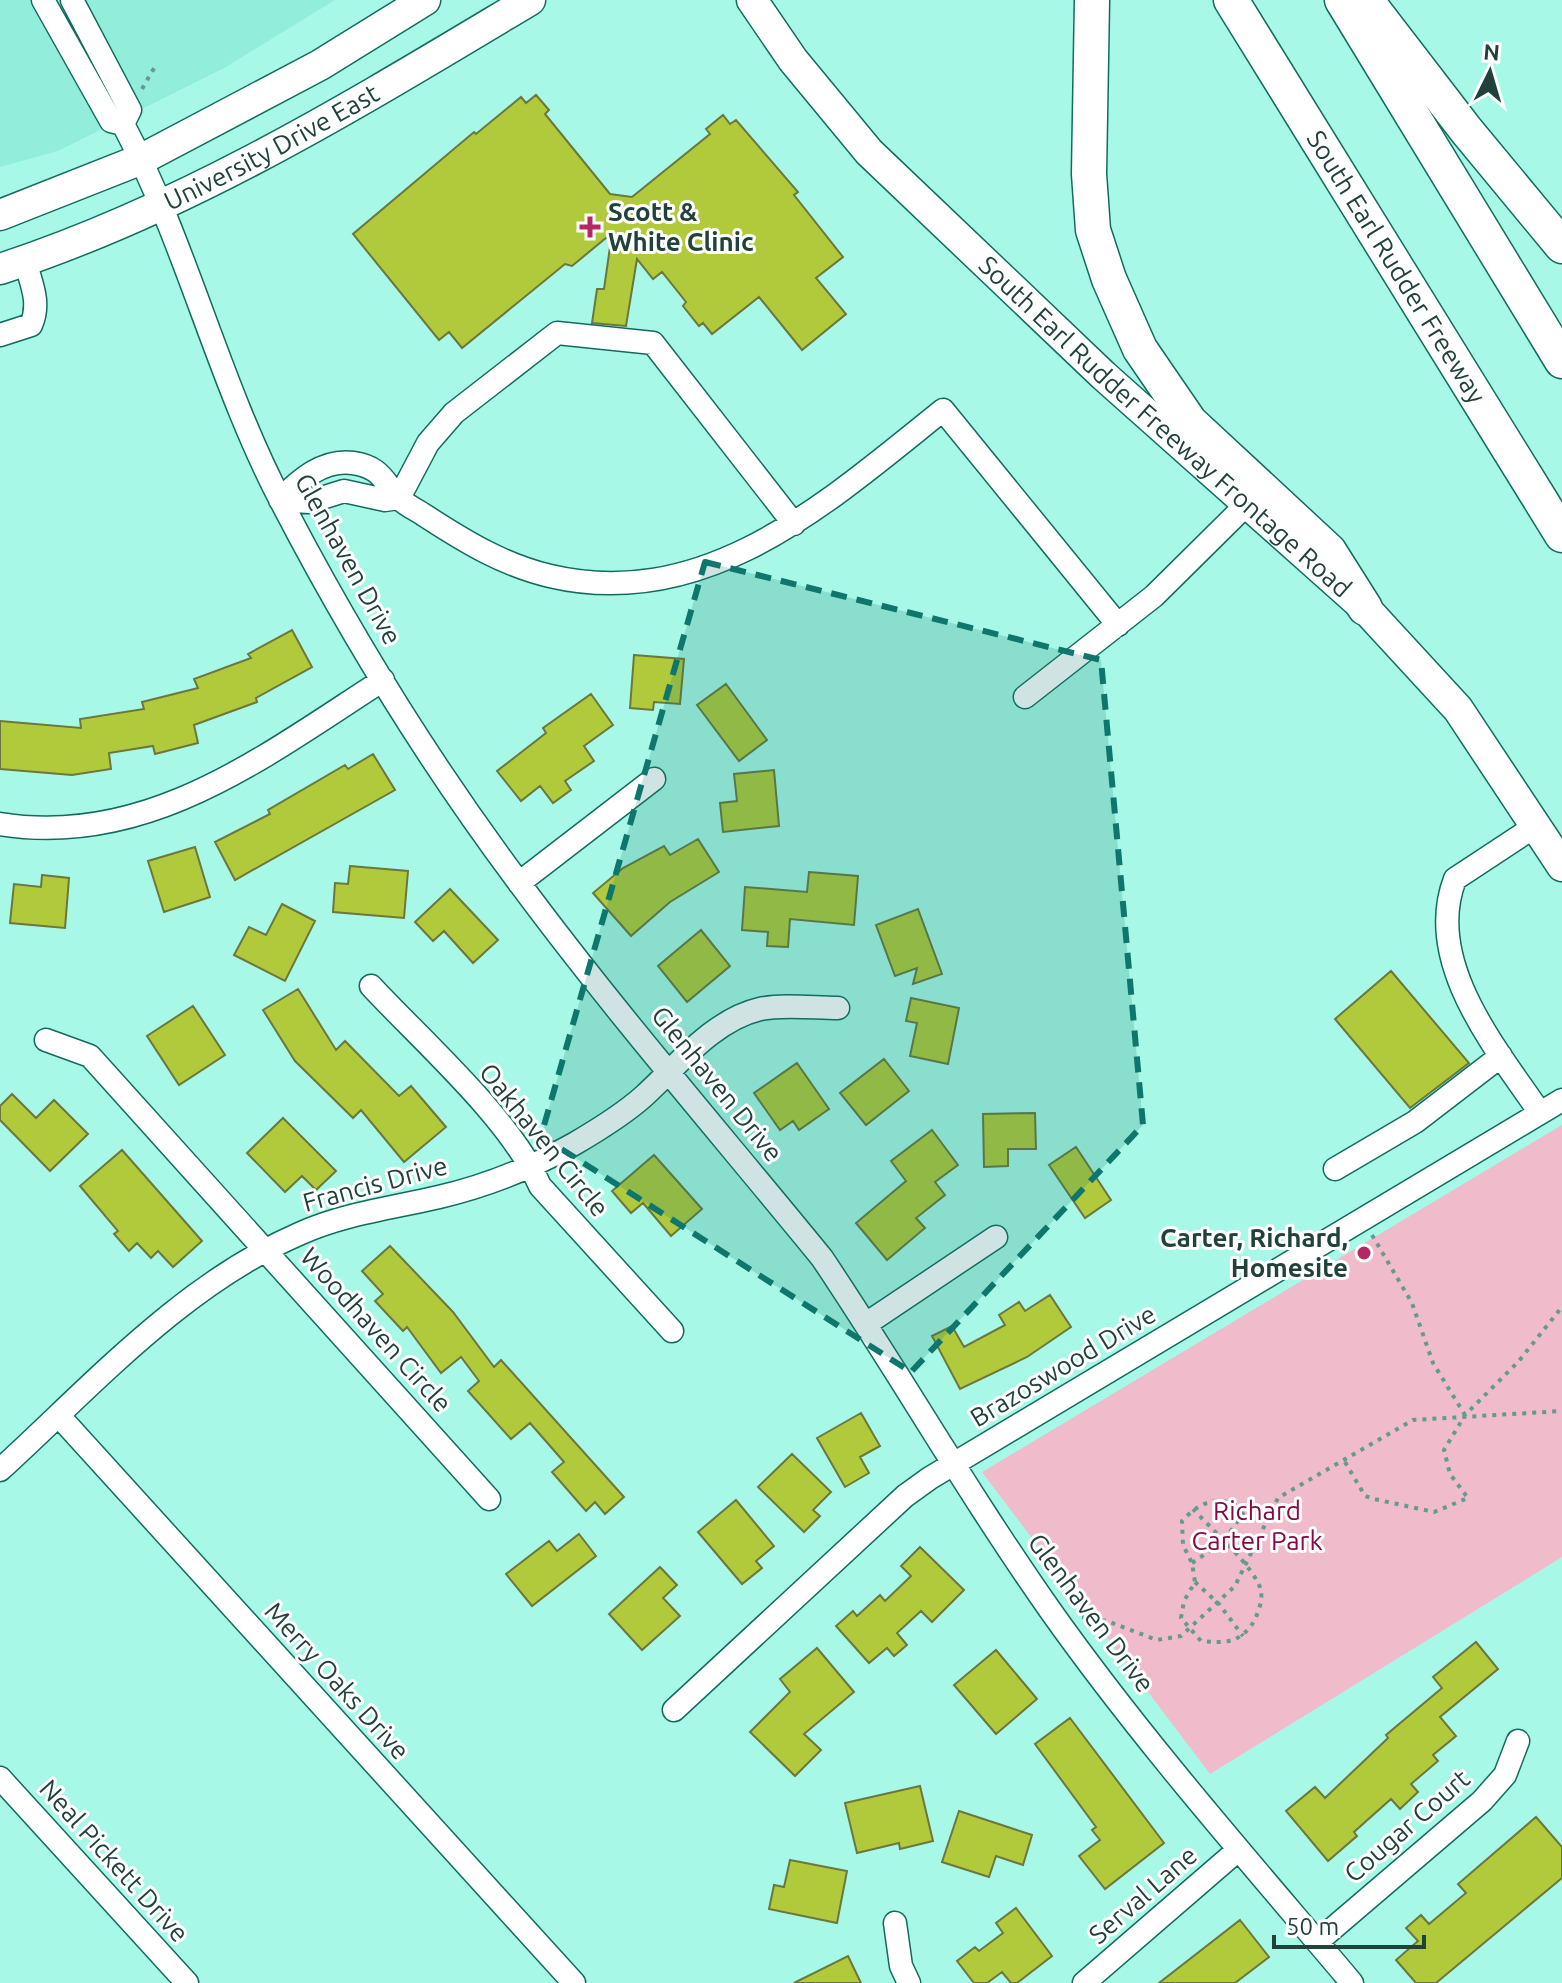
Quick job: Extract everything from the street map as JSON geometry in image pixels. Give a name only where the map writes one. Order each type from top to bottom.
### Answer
[{"type":"highway","points":[[1092,0],[1089,174],[1093,230],[1109,279],[1140,349],[1190,422],[1329,551],[1365,608]]},
{"type":"highway","name":"South Earl Rudder Freeway","points":[[1231,0],[1562,535]]},
{"type":"highway","points":[[1342,0],[1562,361]]},
{"type":"highway","points":[[1366,0],[1466,130],[1562,246]]},
{"type":"main road","name":"University Drive East","points":[[0,215],[142,159],[320,65],[425,0]]},
{"type":"main road","name":"University Drive East","points":[[12,265],[163,206],[272,151],[530,0]]},
{"type":"main road","name":"South Earl Rudder Freeway Frontage Road","points":[[752,0],[793,60],[869,152],[1103,375],[1365,608],[1458,709],[1562,866]]},
{"type":"street","points":[[43,0],[111,121],[123,124],[130,110],[72,0]]},
{"type":"street","name":"Glenhaven Drive","points":[[123,124],[163,206],[242,418],[280,500],[383,680],[452,789],[519,883],[822,1258],[866,1324],[951,1465],[1052,1612],[1238,1850],[1352,1983]]},
{"type":"street","points":[[0,335],[31,325],[35,317],[37,303],[12,265]]},
{"type":"street","points":[[399,498],[428,443],[454,413],[557,333],[653,343],[794,524]]},
{"type":"street","points":[[280,500],[309,502],[344,491],[385,500],[399,498],[468,543],[521,568],[551,577],[613,584],[689,574],[721,563],[794,524],[943,410],[1118,625]]},
{"type":"street","points":[[1025,697],[1177,575],[1249,502]]},
{"type":"street","points":[[0,824],[61,828],[111,823],[176,804],[230,777],[383,680]]},
{"type":"street","points":[[519,883],[654,779]]},
{"type":"street","points":[[1537,825],[1455,879],[1447,899],[1449,945],[1457,975],[1501,1056],[1540,1113]]},
{"type":"street","name":"Oakhaven Circle","points":[[371,986],[505,1129],[531,1165],[540,1186],[672,1331]]},
{"type":"street","name":"Francis Drive","points":[[0,1470],[183,1304],[222,1276],[299,1233],[357,1215],[487,1183],[574,1144],[618,1115],[735,1018],[761,1009],[838,1008]]},
{"type":"street","name":"Woodhaven Circle","points":[[46,1040],[90,1056],[489,1499]]},
{"type":"street","points":[[1335,1169],[1415,1122],[1501,1056]]},
{"type":"street","name":"Brazoswood Drive","points":[[674,1710],[905,1496],[951,1465],[1562,1100]]},
{"type":"street","points":[[866,1324],[996,1237]]},
{"type":"street","name":"Merry Oaks Drive","points":[[59,1416],[574,1983]]},
{"type":"street","name":"Cougar Court","points":[[1317,1942],[1482,1801],[1505,1775],[1518,1741]]},
{"type":"street","name":"Neal Pickett Drive","points":[[0,1778],[187,1983]]},
{"type":"street","name":"Serval Lane","points":[[1084,1983],[1238,1850]]},
{"type":"street","points":[[895,1923],[901,1966],[909,1983]]},
{"type":"path","points":[[135,97],[157,63]]},
{"type":"path","points":[[1364,1218],[1412,1303],[1433,1363],[1465,1415]]},
{"type":"path","points":[[1345,1462],[1365,1496],[1434,1512],[1468,1498],[1450,1474],[1444,1450],[1465,1415],[1509,1371],[1562,1307]]},
{"type":"path","points":[[1052,1612],[1107,1621],[1157,1640],[1181,1636],[1235,1586],[1278,1498],[1413,1420],[1562,1411]]},
{"type":"path","points":[[1243,1636],[1219,1604],[1195,1582],[1192,1563],[1183,1545],[1182,1521],[1203,1502],[1226,1500],[1267,1522]]},
{"type":"path","points":[[1193,1509],[1257,1578],[1262,1593],[1256,1618],[1243,1636],[1227,1643],[1201,1641],[1188,1629],[1181,1618],[1184,1601],[1195,1582]]},
{"type":"path","points":[[1192,1563],[1223,1542],[1246,1509]]},
{"type":"highlighted area","points":[[705,562],[1101,660],[1143,1125],[911,1372],[541,1136]]},
{"type":"shaded area","points":[[0,0],[335,0],[226,67],[58,151],[0,167]]},
{"type":"green space","name":"Richard Carter Park","points":[[1562,1125],[1562,1557],[1210,1774],[982,1472]]},
{"type":"building","name":"Scott & White Clinic","points":[[536,95],[549,110],[545,114],[610,194],[632,197],[710,134],[706,129],[723,115],[730,124],[736,120],[798,192],[794,195],[843,257],[816,278],[846,314],[802,350],[759,297],[712,334],[703,323],[699,326],[683,306],[686,302],[662,272],[653,279],[637,259],[626,326],[592,323],[597,289],[604,289],[612,233],[572,266],[565,264],[462,348],[449,332],[439,340],[353,234],[474,132],[476,134],[521,97],[526,103]]},
{"type":"building","points":[[292,630],[312,667],[256,698],[257,702],[194,725],[198,743],[155,754],[153,746],[109,753],[111,769],[72,775],[0,769],[0,721],[81,728],[80,719],[144,709],[142,702],[198,688],[194,679],[251,658],[248,654]]},
{"type":"building","points":[[634,655],[684,659],[680,704],[654,702],[653,710],[630,708]]},
{"type":"building","points":[[726,684],[767,740],[739,761],[697,705]]},
{"type":"building","points":[[591,694],[613,725],[584,746],[594,761],[565,781],[571,790],[553,803],[540,786],[521,801],[497,771],[546,733],[543,728]]},
{"type":"building","points":[[373,754],[395,790],[235,880],[215,842],[270,814],[268,810],[345,765],[348,769]]},
{"type":"building","points":[[774,770],[779,826],[723,832],[720,803],[737,801],[734,774]]},
{"type":"building","points":[[698,839],[719,872],[670,902],[631,936],[593,893],[623,868],[664,846],[670,855]]},
{"type":"building","points":[[195,847],[210,897],[164,912],[148,861]]},
{"type":"building","points":[[350,866],[408,871],[404,918],[333,912],[335,883],[348,884]]},
{"type":"building","points":[[809,872],[858,876],[854,925],[790,919],[788,947],[767,946],[768,932],[742,930],[745,887],[807,892]]},
{"type":"building","points":[[42,875],[69,878],[65,928],[10,923],[14,884],[41,887]]},
{"type":"building","points":[[450,889],[498,940],[473,963],[444,931],[433,941],[415,922]]},
{"type":"building","points":[[282,904],[315,921],[285,981],[234,955],[249,927],[266,935]]},
{"type":"building","points":[[918,909],[942,974],[913,984],[917,968],[895,976],[876,925]]},
{"type":"building","points":[[701,930],[730,966],[687,1002],[658,966]]},
{"type":"building","points":[[1391,971],[1469,1063],[1410,1108],[1335,1019]]},
{"type":"building","points":[[298,989],[336,1050],[345,1041],[399,1096],[411,1086],[446,1127],[404,1162],[361,1110],[353,1118],[295,1061],[263,1010]]},
{"type":"building","points":[[911,998],[959,1008],[948,1064],[910,1056],[917,1023],[906,1021]]},
{"type":"building","points":[[193,1006],[225,1055],[179,1085],[147,1036]]},
{"type":"building","points":[[884,1059],[909,1091],[866,1125],[840,1093]]},
{"type":"building","points":[[797,1063],[829,1109],[799,1130],[793,1121],[780,1130],[754,1093]]},
{"type":"building","points":[[12,1094],[36,1118],[54,1100],[88,1134],[50,1171],[0,1120],[0,1106]]},
{"type":"building","points":[[1035,1113],[1036,1149],[1008,1149],[1008,1166],[984,1167],[983,1114]]},
{"type":"building","points":[[283,1118],[336,1171],[316,1190],[302,1176],[285,1192],[247,1153]]},
{"type":"building","points":[[932,1130],[958,1165],[935,1182],[945,1195],[916,1218],[925,1228],[887,1260],[856,1223],[906,1181],[891,1161]]},
{"type":"building","points":[[1076,1147],[1111,1200],[1085,1218],[1049,1165]]},
{"type":"building","points":[[122,1150],[202,1241],[173,1267],[158,1251],[151,1258],[137,1243],[129,1251],[114,1234],[118,1231],[80,1186]]},
{"type":"building","points":[[654,1155],[702,1209],[671,1236],[643,1203],[631,1213],[612,1191]]},
{"type":"building","points":[[390,1246],[453,1312],[494,1367],[501,1360],[624,1497],[605,1514],[595,1502],[586,1511],[552,1472],[564,1462],[530,1423],[511,1439],[468,1391],[479,1381],[461,1357],[441,1373],[407,1327],[403,1331],[375,1301],[383,1294],[362,1271]]},
{"type":"building","points":[[1050,1295],[1071,1327],[1027,1357],[960,1389],[932,1336],[952,1326],[964,1347],[1005,1325],[999,1315],[1019,1302],[1025,1311]]},
{"type":"building","points":[[861,1413],[880,1446],[860,1457],[869,1473],[845,1487],[817,1438]]},
{"type":"building","points":[[792,1454],[831,1492],[813,1510],[820,1516],[804,1532],[758,1487]]},
{"type":"building","points":[[736,1500],[774,1546],[756,1561],[762,1568],[742,1584],[698,1532]]},
{"type":"building","points":[[579,1534],[596,1556],[532,1606],[506,1574],[549,1541],[557,1551]]},
{"type":"building","points":[[920,1547],[964,1590],[932,1622],[921,1611],[897,1633],[907,1645],[894,1656],[887,1648],[869,1663],[836,1626],[853,1611],[857,1616],[880,1595],[885,1601],[911,1576],[901,1566]]},
{"type":"building","points":[[660,1567],[677,1585],[663,1598],[680,1616],[642,1650],[609,1614]]},
{"type":"building","points":[[1476,1642],[1498,1669],[1440,1717],[1456,1736],[1433,1755],[1438,1761],[1411,1784],[1418,1792],[1400,1809],[1391,1799],[1354,1832],[1357,1836],[1328,1861],[1286,1811],[1315,1787],[1325,1798],[1388,1738],[1386,1735],[1442,1688],[1433,1677]]},
{"type":"building","points":[[817,1648],[854,1692],[804,1734],[821,1750],[795,1776],[750,1732],[790,1692],[780,1679]]},
{"type":"building","points":[[996,1650],[1037,1699],[996,1734],[954,1685]]},
{"type":"building","points":[[1070,1718],[1164,1843],[1105,1889],[1079,1856],[1100,1840],[1092,1830],[1096,1827],[1035,1744]]},
{"type":"building","points":[[920,1786],[933,1841],[900,1849],[899,1843],[857,1853],[845,1803]]},
{"type":"building","points":[[959,1811],[1032,1835],[1023,1865],[996,1856],[989,1877],[942,1862]]},
{"type":"building","points":[[1536,1817],[1562,1847],[1562,1878],[1436,1983],[1416,1983],[1396,1960],[1418,1941],[1406,1928],[1421,1915],[1429,1924],[1466,1893],[1458,1884]]},
{"type":"building","points":[[790,1860],[847,1871],[837,1923],[769,1909],[774,1885],[784,1887]]},
{"type":"building","points":[[1016,1908],[1052,1956],[1017,1983],[1011,1983],[1002,1972],[987,1983],[974,1983],[957,1961],[975,1947],[979,1951],[1003,1933],[996,1923]]},
{"type":"building","points":[[1240,1920],[1269,1957],[1235,1983],[1159,1983]]},
{"type":"building","points":[[848,1956],[861,1983],[794,1983]]},
{"type":"place","name":"Scott & White Clinic","points":[[590,227]]},
{"type":"place","name":"Carter, Richard, Homesite","points":[[1364,1253]]}]
